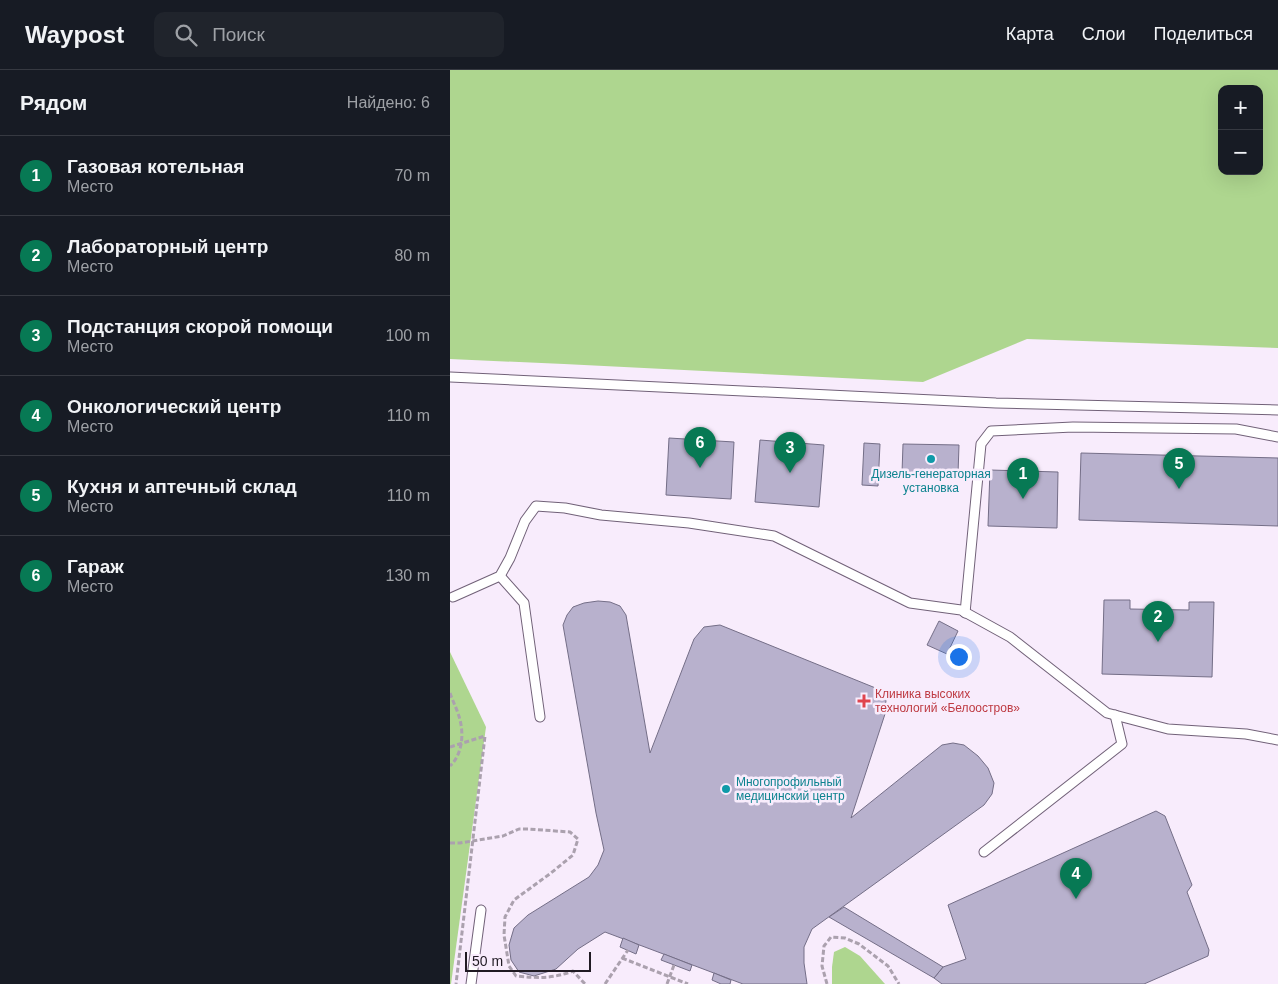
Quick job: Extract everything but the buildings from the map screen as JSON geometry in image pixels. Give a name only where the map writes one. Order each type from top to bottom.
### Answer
[{"type":"lane","points":[[450,377],[996,402],[1278,410]]},
{"type":"lane","points":[[965,613],[981,444],[991,431],[1073,427],[1236,429],[1278,437]]},
{"type":"lane","points":[[453,597],[500,576],[510,558],[525,521],[536,506],[565,508],[601,515],[689,522],[774,536],[910,603],[960,610],[1010,637],[1107,713],[1168,729],[1246,734],[1278,740]]},
{"type":"lane","points":[[500,576],[524,603],[540,717]]},
{"type":"lane","points":[[984,852],[1122,744],[1115,715]]},
{"type":"lane","points":[[471,984],[481,910]]},
{"type":"path","points":[[450,693],[460,721],[462,743],[456,761],[450,766]]},
{"type":"path","points":[[450,747],[485,736],[456,984]]},
{"type":"path","points":[[450,843],[503,836],[519,829],[570,832],[578,839],[573,855],[514,900],[505,917],[504,935],[509,966],[516,976],[539,978],[573,971],[584,984]]},
{"type":"path","points":[[827,984],[822,966],[824,946],[831,937],[845,938],[859,944],[888,966],[899,984]]},
{"type":"path","points":[[605,984],[628,950]]},
{"type":"path","points":[[622,958],[688,984]]},
{"type":"path","points":[[667,984],[674,965]]},
{"type":"green space","points":[[450,70],[1278,70],[1278,348],[1027,339],[923,382],[450,359]]},
{"type":"green space","points":[[450,652],[486,727],[451,984],[450,984]]},
{"type":"green space","points":[[845,947],[860,956],[885,984],[832,984],[834,952]]},
{"type":"place","name":"Дизель-генераторная установка","points":[[931,459]]},
{"type":"place","name":"Гараж","points":[[700,468]]},
{"type":"place","name":"Подстанция скорой помощи","points":[[790,473]]},
{"type":"place","name":"Кухня и аптечный склад","points":[[1179,489]]},
{"type":"place","name":"Газовая котельная","points":[[1023,499]]},
{"type":"place","name":"Лабораторный центр","points":[[1158,642]]},
{"type":"place","name":"Клиника высоких технологий «Белоостров»","points":[[864,701]]},
{"type":"place","name":"Многопрофильный медицинский центр","points":[[726,789]]},
{"type":"place","name":"Онкологический центр","points":[[1076,899]]}]
